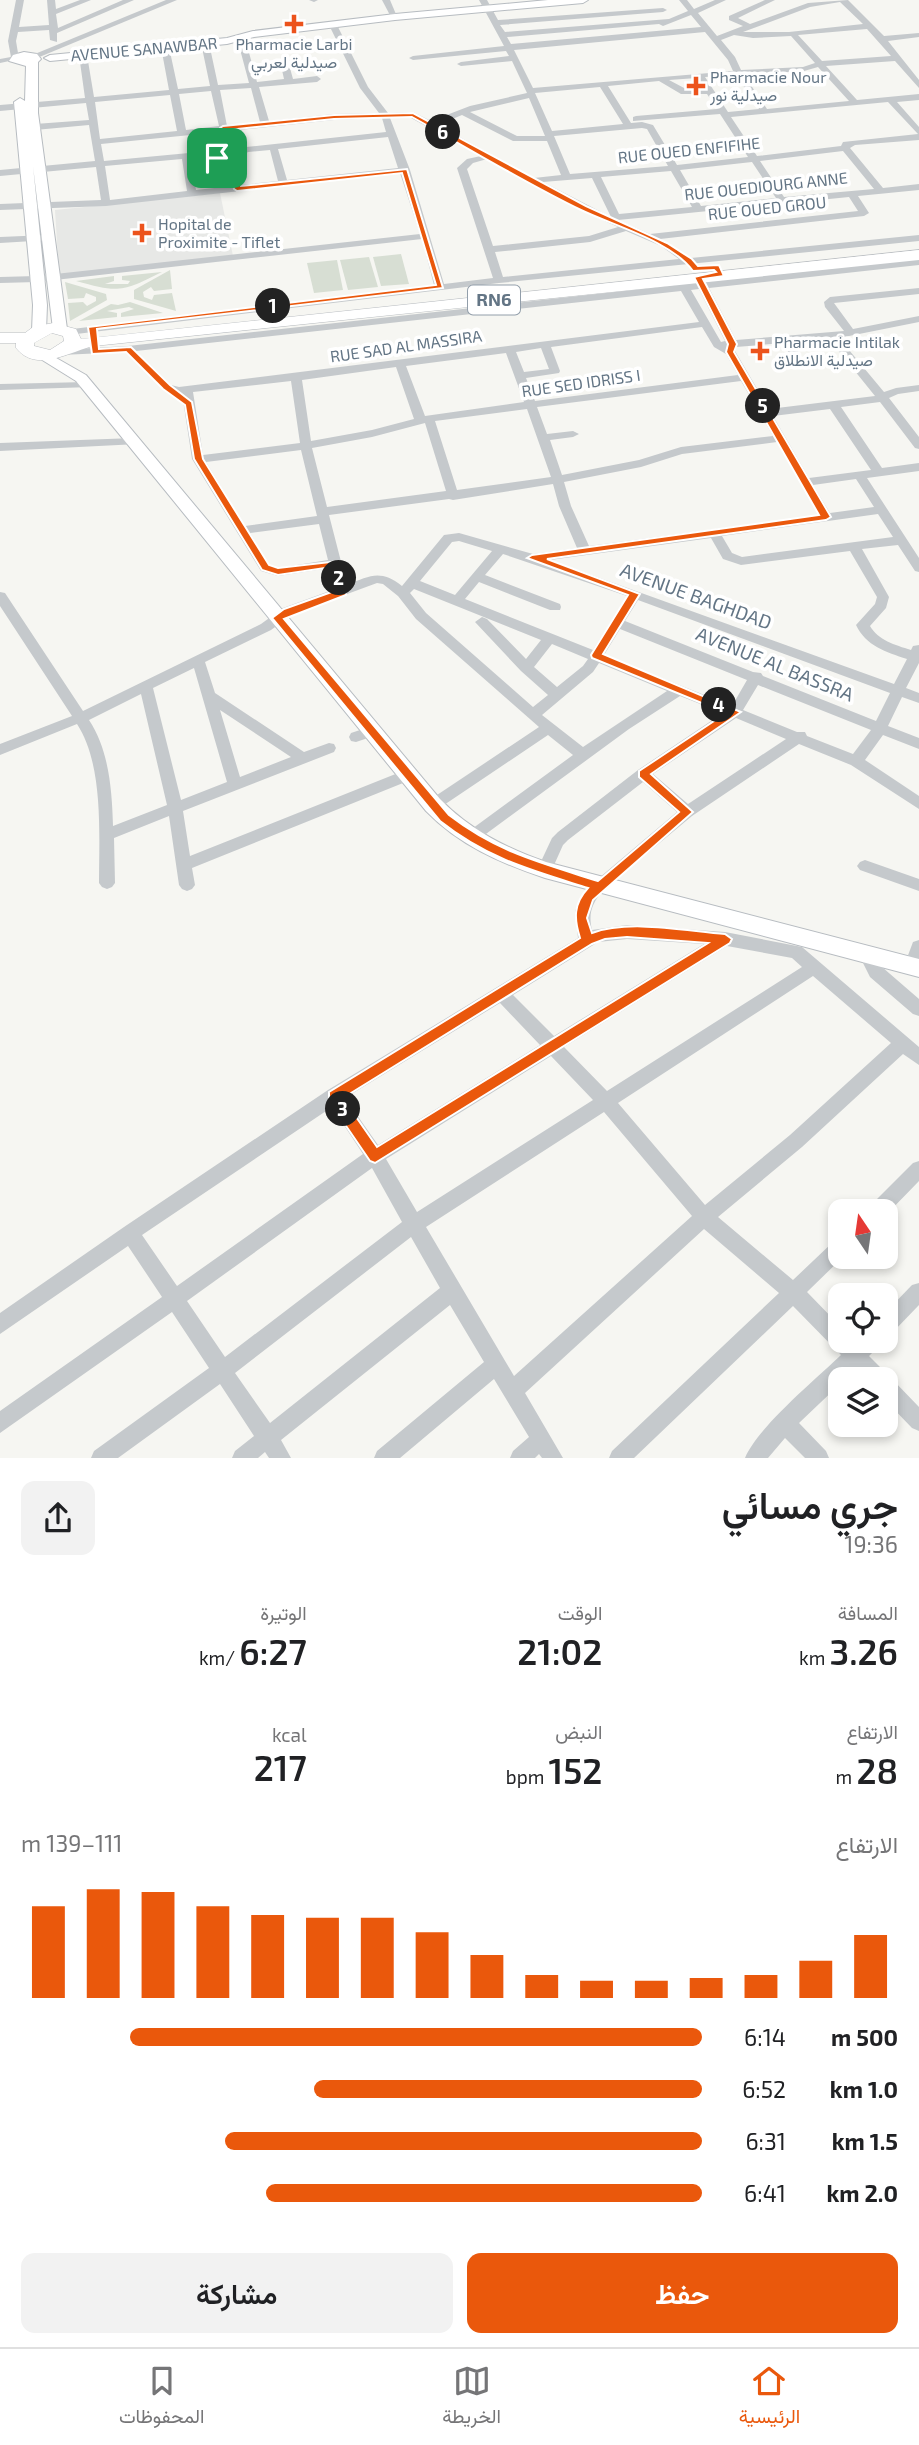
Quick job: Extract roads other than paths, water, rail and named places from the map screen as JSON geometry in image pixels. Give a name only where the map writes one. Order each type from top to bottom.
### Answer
[{"type":"main road","name":"RN6","points":[[719,271],[919,249]]},
{"type":"main road","name":"RN6","points":[[30,339],[32,353],[94,338],[446,306],[656,277],[919,255]]},
{"type":"main road","name":"RN6","points":[[0,338],[30,339],[65,347]]},
{"type":"main road","name":"RN6","points":[[0,345],[30,339]]},
{"type":"main road","points":[[84,381],[277,618],[364,734],[408,775],[456,828],[470,838]]},
{"type":"street","points":[[0,387],[84,381],[65,347],[31,239],[25,173],[24,56],[14,30],[20,0]]},
{"type":"street","points":[[51,0],[54,12],[52,53]]},
{"type":"street","points":[[54,12],[87,0]]},
{"type":"street","points":[[14,30],[54,29],[130,0]]},
{"type":"street","points":[[0,62],[52,53],[170,0]]},
{"type":"street","points":[[386,0],[395,17]]},
{"type":"street","name":"AVENUE SANAWBAR","points":[[52,53],[69,56],[205,43],[253,34],[485,4],[583,0]]},
{"type":"street","points":[[683,0],[732,59],[764,111]]},
{"type":"street","points":[[750,27],[732,18],[771,0]]},
{"type":"street","points":[[795,0],[808,5]]},
{"type":"street","points":[[716,39],[808,5],[837,0]]},
{"type":"street","points":[[844,0],[914,73],[919,85]]},
{"type":"street","points":[[640,36],[720,1],[767,20]]},
{"type":"street","points":[[485,4],[511,47],[566,178]]},
{"type":"street","points":[[496,23],[663,9]]},
{"type":"street","points":[[97,14],[120,23]]},
{"type":"street","points":[[503,36],[670,21]]},
{"type":"street","points":[[334,25],[364,88],[385,115],[405,170],[440,286]]},
{"type":"street","points":[[734,33],[753,36],[792,34],[869,26]]},
{"type":"street","points":[[413,58],[709,29]]},
{"type":"street","points":[[882,39],[915,33]]},
{"type":"street","points":[[792,34],[855,103]]},
{"type":"street","points":[[241,38],[265,124]]},
{"type":"street","points":[[0,42],[24,56]]},
{"type":"street","points":[[205,43],[227,144]]},
{"type":"street","points":[[165,47],[183,133]]},
{"type":"street","points":[[83,55],[106,203]]},
{"type":"street","points":[[461,64],[516,58]]},
{"type":"street","points":[[430,125],[462,112],[529,93],[699,75],[804,69],[820,64],[897,58]]},
{"type":"street","points":[[284,61],[289,81]]},
{"type":"street","points":[[699,75],[782,201]]},
{"type":"street","points":[[0,107],[317,79]]},
{"type":"street","points":[[661,79],[684,92],[710,91]]},
{"type":"street","points":[[603,85],[626,124]]},
{"type":"street","points":[[462,112],[516,139],[724,113],[919,97]]},
{"type":"street","points":[[891,100],[919,134]]},
{"type":"street","points":[[26,106],[35,127],[46,170],[47,238],[44,279],[30,339]]},
{"type":"street","points":[[96,142],[265,124],[413,115],[583,208],[615,219],[664,244],[697,273],[746,377],[826,517]]},
{"type":"street","points":[[35,127],[93,122]]},
{"type":"street","points":[[626,124],[646,125],[651,128],[699,210]]},
{"type":"street","points":[[213,153],[217,158],[231,159],[242,155],[245,150],[390,134]]},
{"type":"street","name":"RUE OUED ENFIFIHE","points":[[536,180],[755,159],[845,148],[846,144],[855,142],[919,134]]},
{"type":"street","points":[[0,173],[25,173],[213,153],[218,146],[227,144],[241,146],[245,150]]},
{"type":"street","points":[[273,146],[283,184]]},
{"type":"street","points":[[845,148],[880,190]]},
{"type":"street","points":[[186,156],[192,194]]},
{"type":"street","points":[[490,156],[470,161],[462,168],[491,249],[499,280]]},
{"type":"street","points":[[231,159],[237,189]]},
{"type":"street","points":[[0,207],[106,203],[405,170]]},
{"type":"street","points":[[595,175],[615,219]]},
{"type":"street","name":"RUE OUEDIOURG ANNE","points":[[615,219],[919,187]]},
{"type":"street","name":"RUE OUED GROU","points":[[649,237],[864,212],[851,193]]},
{"type":"street","points":[[491,249],[590,239],[628,227]]},
{"type":"street","points":[[0,280],[44,279],[426,236]]},
{"type":"street","points":[[0,240],[47,238]]},
{"type":"street","points":[[719,271],[919,238]]},
{"type":"street","points":[[664,244],[676,275],[718,345],[731,348],[832,336],[919,319]]},
{"type":"street","points":[[719,271],[919,262]]},
{"type":"street","points":[[94,338],[440,286],[499,280],[656,277]]},
{"type":"street","points":[[128,349],[656,277]]},
{"type":"street","points":[[851,332],[830,307],[829,302],[834,299],[919,291]]},
{"type":"street","name":"RUE SAD AL MASSIRA","points":[[171,388],[187,389],[296,377],[704,324]]},
{"type":"street","points":[[832,336],[919,445]]},
{"type":"street","points":[[94,338],[128,349],[189,404]]},
{"type":"street","points":[[788,341],[797,360]]},
{"type":"street","points":[[520,376],[555,370],[545,344]]},
{"type":"street","points":[[509,348],[584,550]]},
{"type":"street","points":[[399,362],[425,420],[453,496]]},
{"type":"street","points":[[296,377],[306,446],[342,592]]},
{"type":"street","name":"RUE SED IDRISS I","points":[[198,459],[306,446],[407,427],[425,420],[746,377]]},
{"type":"street","points":[[768,413],[883,398],[896,391],[919,388]]},
{"type":"street","points":[[187,389],[198,459],[269,570],[278,572],[335,563]]},
{"type":"street","points":[[834,406],[879,472]]},
{"type":"street","points":[[542,438],[573,434]]},
{"type":"street","points":[[243,530],[557,480],[641,463],[681,451],[782,438]]},
{"type":"street","points":[[0,447],[134,442]]},
{"type":"street","points":[[807,482],[919,467]]},
{"type":"street","points":[[859,475],[917,564]]},
{"type":"street","points":[[532,558],[882,510]]},
{"type":"street","points":[[715,532],[727,556],[741,561],[901,540]]},
{"type":"street","name":"AVENUE BAGHDAD","points":[[408,588],[445,540],[459,537],[532,558],[635,594],[919,698]]},
{"type":"street","points":[[855,547],[883,597],[881,605],[863,625],[865,631],[875,641],[918,654],[880,728],[856,761]]},
{"type":"street","points":[[457,601],[500,549]]},
{"type":"street","points":[[478,577],[555,607]]},
{"type":"street","points":[[0,750],[82,717],[265,627],[288,611],[381,578],[457,601],[800,736],[856,761],[919,803]]},
{"type":"street","points":[[408,588],[421,616],[533,715],[583,755]]},
{"type":"street","points":[[533,715],[588,669],[635,594]]},
{"type":"street","points":[[0,596],[91,734],[105,788],[107,883]]},
{"type":"street","points":[[482,622],[526,668],[558,696]]},
{"type":"street","name":"AVENUE AL BASSRA","points":[[616,622],[756,676],[919,744]]},
{"type":"street","points":[[526,668],[551,637]]},
{"type":"street","points":[[198,660],[235,785]]},
{"type":"street","points":[[545,870],[557,842],[563,836],[643,774],[735,712],[756,676]]},
{"type":"street","points":[[146,686],[175,807],[187,885]]},
{"type":"street","points":[[680,689],[583,755],[470,838],[507,858],[798,944],[813,968],[919,1057]]},
{"type":"street","points":[[209,696],[303,758]]},
{"type":"street","points":[[433,805],[548,727]]},
{"type":"street","points":[[587,940],[580,918],[588,897],[598,886],[687,812],[800,736]]},
{"type":"street","points":[[105,835],[329,748]]},
{"type":"street","points":[[643,774],[687,812]]},
{"type":"street","points":[[185,864],[408,775]]},
{"type":"street","points":[[865,866],[919,885]]},
{"type":"street","points":[[0,1324],[334,1096],[587,940],[604,934],[627,932],[798,944],[917,960]]},
{"type":"street","points":[[0,1423],[375,1156],[725,939]]},
{"type":"street","points":[[866,953],[876,972],[919,1009]]},
{"type":"street","points":[[101,1458],[222,1371],[414,1224],[813,968]]},
{"type":"street","points":[[502,994],[606,1102],[704,1217],[794,1293],[828,1328]]},
{"type":"street","points":[[513,1390],[704,1217],[796,1141],[903,1043]]},
{"type":"street","points":[[334,1096],[375,1156],[452,1291],[553,1458]]},
{"type":"street","points":[[889,1199],[919,1169]]},
{"type":"street","points":[[130,1233],[281,1458]]},
{"type":"street","points":[[619,1458],[828,1260]]},
{"type":"street","points":[[242,1458],[452,1291]]},
{"type":"street","points":[[898,1313],[919,1292]]},
{"type":"street","points":[[852,1353],[866,1367]]},
{"type":"street","points":[[755,1458],[785,1423],[858,1353]]},
{"type":"street","points":[[384,1458],[496,1364]]},
{"type":"street","points":[[898,1399],[919,1421]]},
{"type":"street","points":[[785,1423],[819,1458]]},
{"type":"street","points":[[520,1458],[540,1440]]},
{"type":"place","name":"Pharmacie Larbi صيدلية لعربي","points":[[294,24]]},
{"type":"place","name":"Pharmacie Nour صيدلية نور","points":[[696,86]]},
{"type":"place","name":"Hopital de Proximite - Tiflet","points":[[142,233]]},
{"type":"place","name":"Pharmacie Intilak صيدلية الانطلاق","points":[[760,351]]}]
